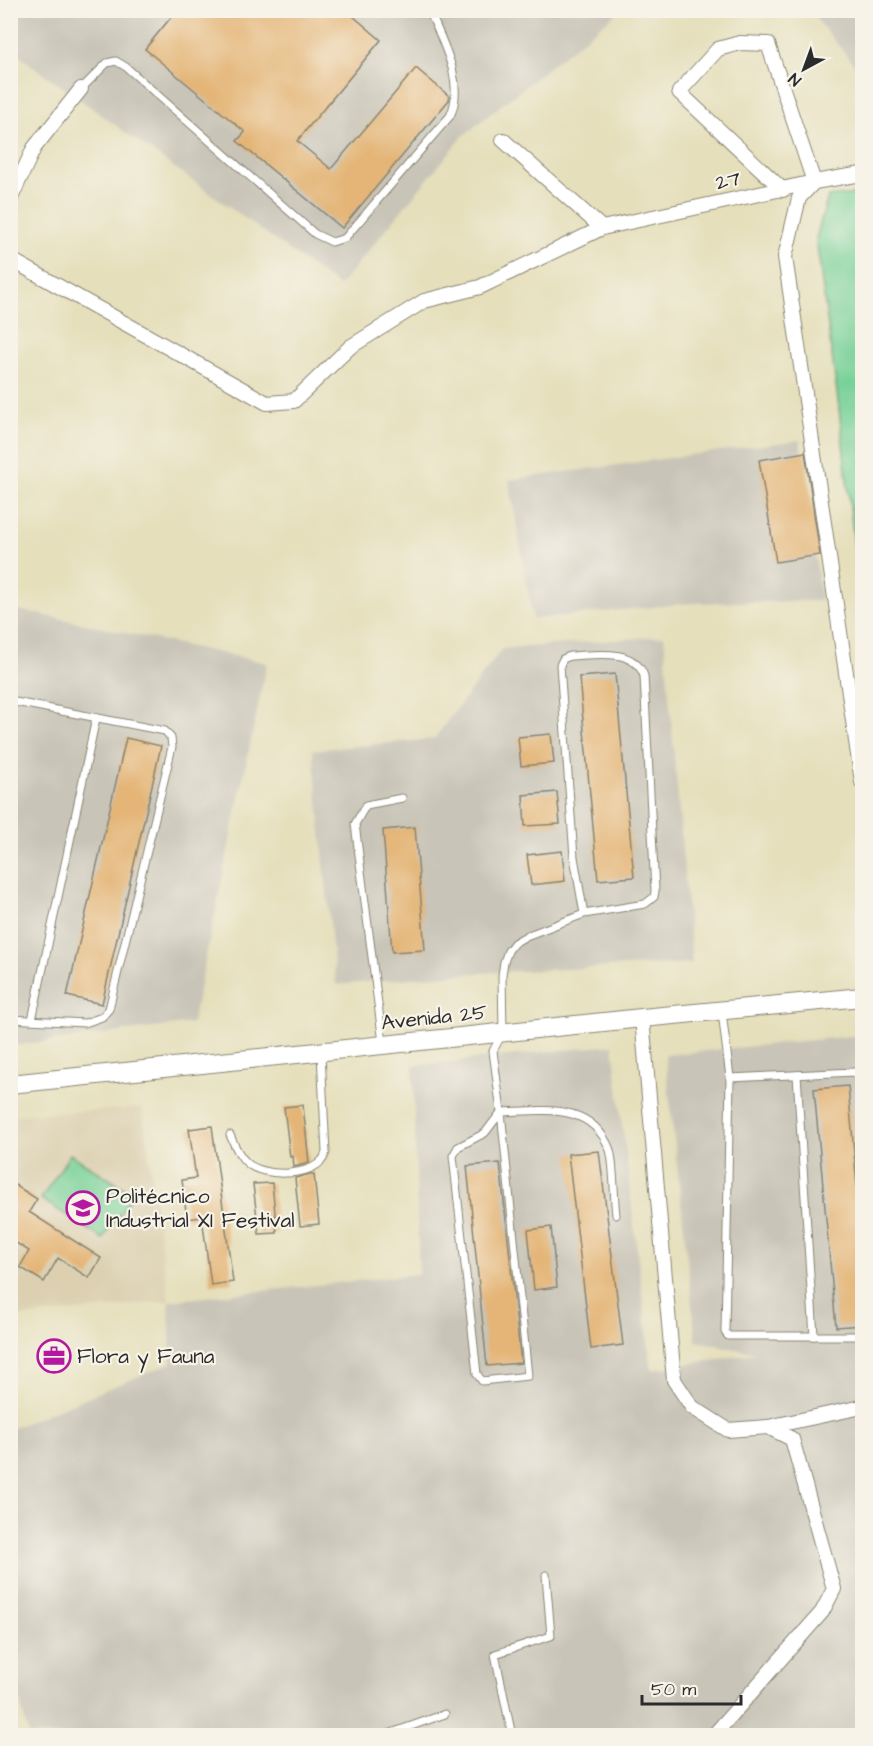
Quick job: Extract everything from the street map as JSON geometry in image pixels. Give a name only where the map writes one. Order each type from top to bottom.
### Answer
[{"type":"street","points":[[783,190],[679,92],[718,49],[740,43],[768,44],[814,182],[799,198],[785,257],[862,782]]},
{"type":"street","points":[[10,200],[34,148],[81,89]]},
{"type":"street","points":[[503,140],[602,228]]},
{"type":"street","name":"27","points":[[10,260],[267,403],[294,401],[350,347],[424,301],[480,287],[602,228],[814,182],[862,174]]},
{"type":"street","name":"Avenida 25","points":[[10,1084],[862,997]]},
{"type":"street","points":[[642,1018],[674,1380],[692,1407],[728,1430],[768,1427],[862,1407]]},
{"type":"street","points":[[713,1736],[822,1612],[834,1589],[792,1439],[768,1427]]},
{"type":"lane","points":[[81,89],[107,63],[116,62],[126,67],[315,234],[332,242],[345,238],[450,116],[456,104],[456,87],[446,49],[429,10]]},
{"type":"lane","points":[[501,1112],[485,1133],[458,1147],[453,1156],[477,1374],[482,1381],[528,1376],[501,1112],[493,1051],[503,1032],[502,975],[504,962],[514,943],[526,936],[584,914],[645,904],[654,897],[644,676],[641,667],[620,655],[570,656],[563,659],[560,665],[574,857],[584,914]]},
{"type":"lane","points":[[10,701],[165,731],[171,738],[172,747],[109,1009],[102,1017],[85,1023],[10,1019]]},
{"type":"lane","points":[[32,1020],[96,718]]},
{"type":"lane","points":[[384,1045],[356,824],[366,805],[402,798]]},
{"type":"lane","points":[[722,1010],[730,1078],[724,1332],[728,1336],[862,1336]]},
{"type":"lane","points":[[230,1135],[236,1150],[247,1163],[261,1171],[279,1174],[308,1170],[322,1161],[326,1152],[321,1051]]},
{"type":"lane","points":[[730,1078],[854,1071],[862,1084]]},
{"type":"lane","points":[[797,1075],[814,1336]]},
{"type":"lane","points":[[501,1112],[561,1110],[582,1117],[599,1133],[610,1151],[616,1215]]},
{"type":"lane","points":[[512,1736],[495,1654],[551,1636],[546,1575]]},
{"type":"lane","points":[[383,1736],[445,1714]]},
{"type":"shaded area","points":[[11,11],[619,11],[464,135],[339,286],[11,50]]},
{"type":"shaded area","points":[[810,11],[862,11],[862,74]]},
{"type":"shaded area","points":[[800,440],[821,601],[692,603],[533,619],[509,480]]},
{"type":"shaded area","points":[[10,608],[267,663],[192,1023],[11,1046]]},
{"type":"shaded area","points":[[664,636],[692,963],[457,974],[336,985],[313,750],[434,739],[502,649]]},
{"type":"shaded area","points":[[862,1035],[862,1735],[29,1735],[11,1669],[10,1429],[171,1363],[169,1301],[419,1274],[413,1066],[613,1045],[651,1370],[756,1353],[696,1341],[665,1055]]},
{"type":"shaded area","name":"Politécnico Industrial XI Festival","points":[[142,1108],[169,1301],[11,1318],[11,1115]]},
{"type":"green space","points":[[862,193],[862,612],[838,400],[816,238],[828,197]]},
{"type":"green space","points":[[70,1154],[133,1194],[103,1239],[41,1199]]},
{"type":"building","points":[[177,10],[346,10],[381,40],[297,141],[331,169],[416,68],[449,96],[449,100],[342,228],[237,141],[245,132],[145,49]]},
{"type":"building","points":[[805,452],[820,555],[776,562],[759,460]]},
{"type":"building","points":[[615,674],[634,877],[598,880],[579,677]]},
{"type":"building","points":[[551,734],[554,763],[521,766],[518,737]]},
{"type":"building","points":[[126,738],[161,746],[102,1004],[67,996]]},
{"type":"building","points":[[557,792],[560,824],[525,826],[523,795]]},
{"type":"building","points":[[415,827],[425,950],[392,952],[383,830]]},
{"type":"building","points":[[562,851],[565,881],[531,885],[527,855]]},
{"type":"building","points":[[848,1086],[862,1242],[862,1325],[836,1327],[814,1089]]},
{"type":"building","points":[[303,1105],[309,1163],[294,1167],[293,1156],[290,1157],[284,1107]]},
{"type":"building","points":[[212,1126],[233,1282],[211,1285],[202,1217],[187,1219],[182,1180],[196,1178],[189,1129]]},
{"type":"building","points":[[599,1151],[623,1345],[591,1349],[568,1154]]},
{"type":"building","points":[[500,1163],[521,1363],[487,1366],[467,1166]]},
{"type":"building","points":[[314,1174],[319,1224],[300,1226],[295,1178]]},
{"type":"building","points":[[10,1182],[37,1199],[29,1212],[101,1258],[89,1278],[58,1258],[44,1282],[20,1267],[29,1251],[10,1239]]},
{"type":"building","points":[[272,1183],[277,1233],[259,1234],[253,1184]]},
{"type":"building","points":[[551,1227],[557,1287],[534,1290],[528,1230]]},
{"type":"waterway","points":[[498,12],[557,10]]},
{"type":"place","name":"Politécnico Industrial XI Festival","points":[[83,1208]]},
{"type":"place","name":"Flora y Fauna","points":[[54,1356]]}]
